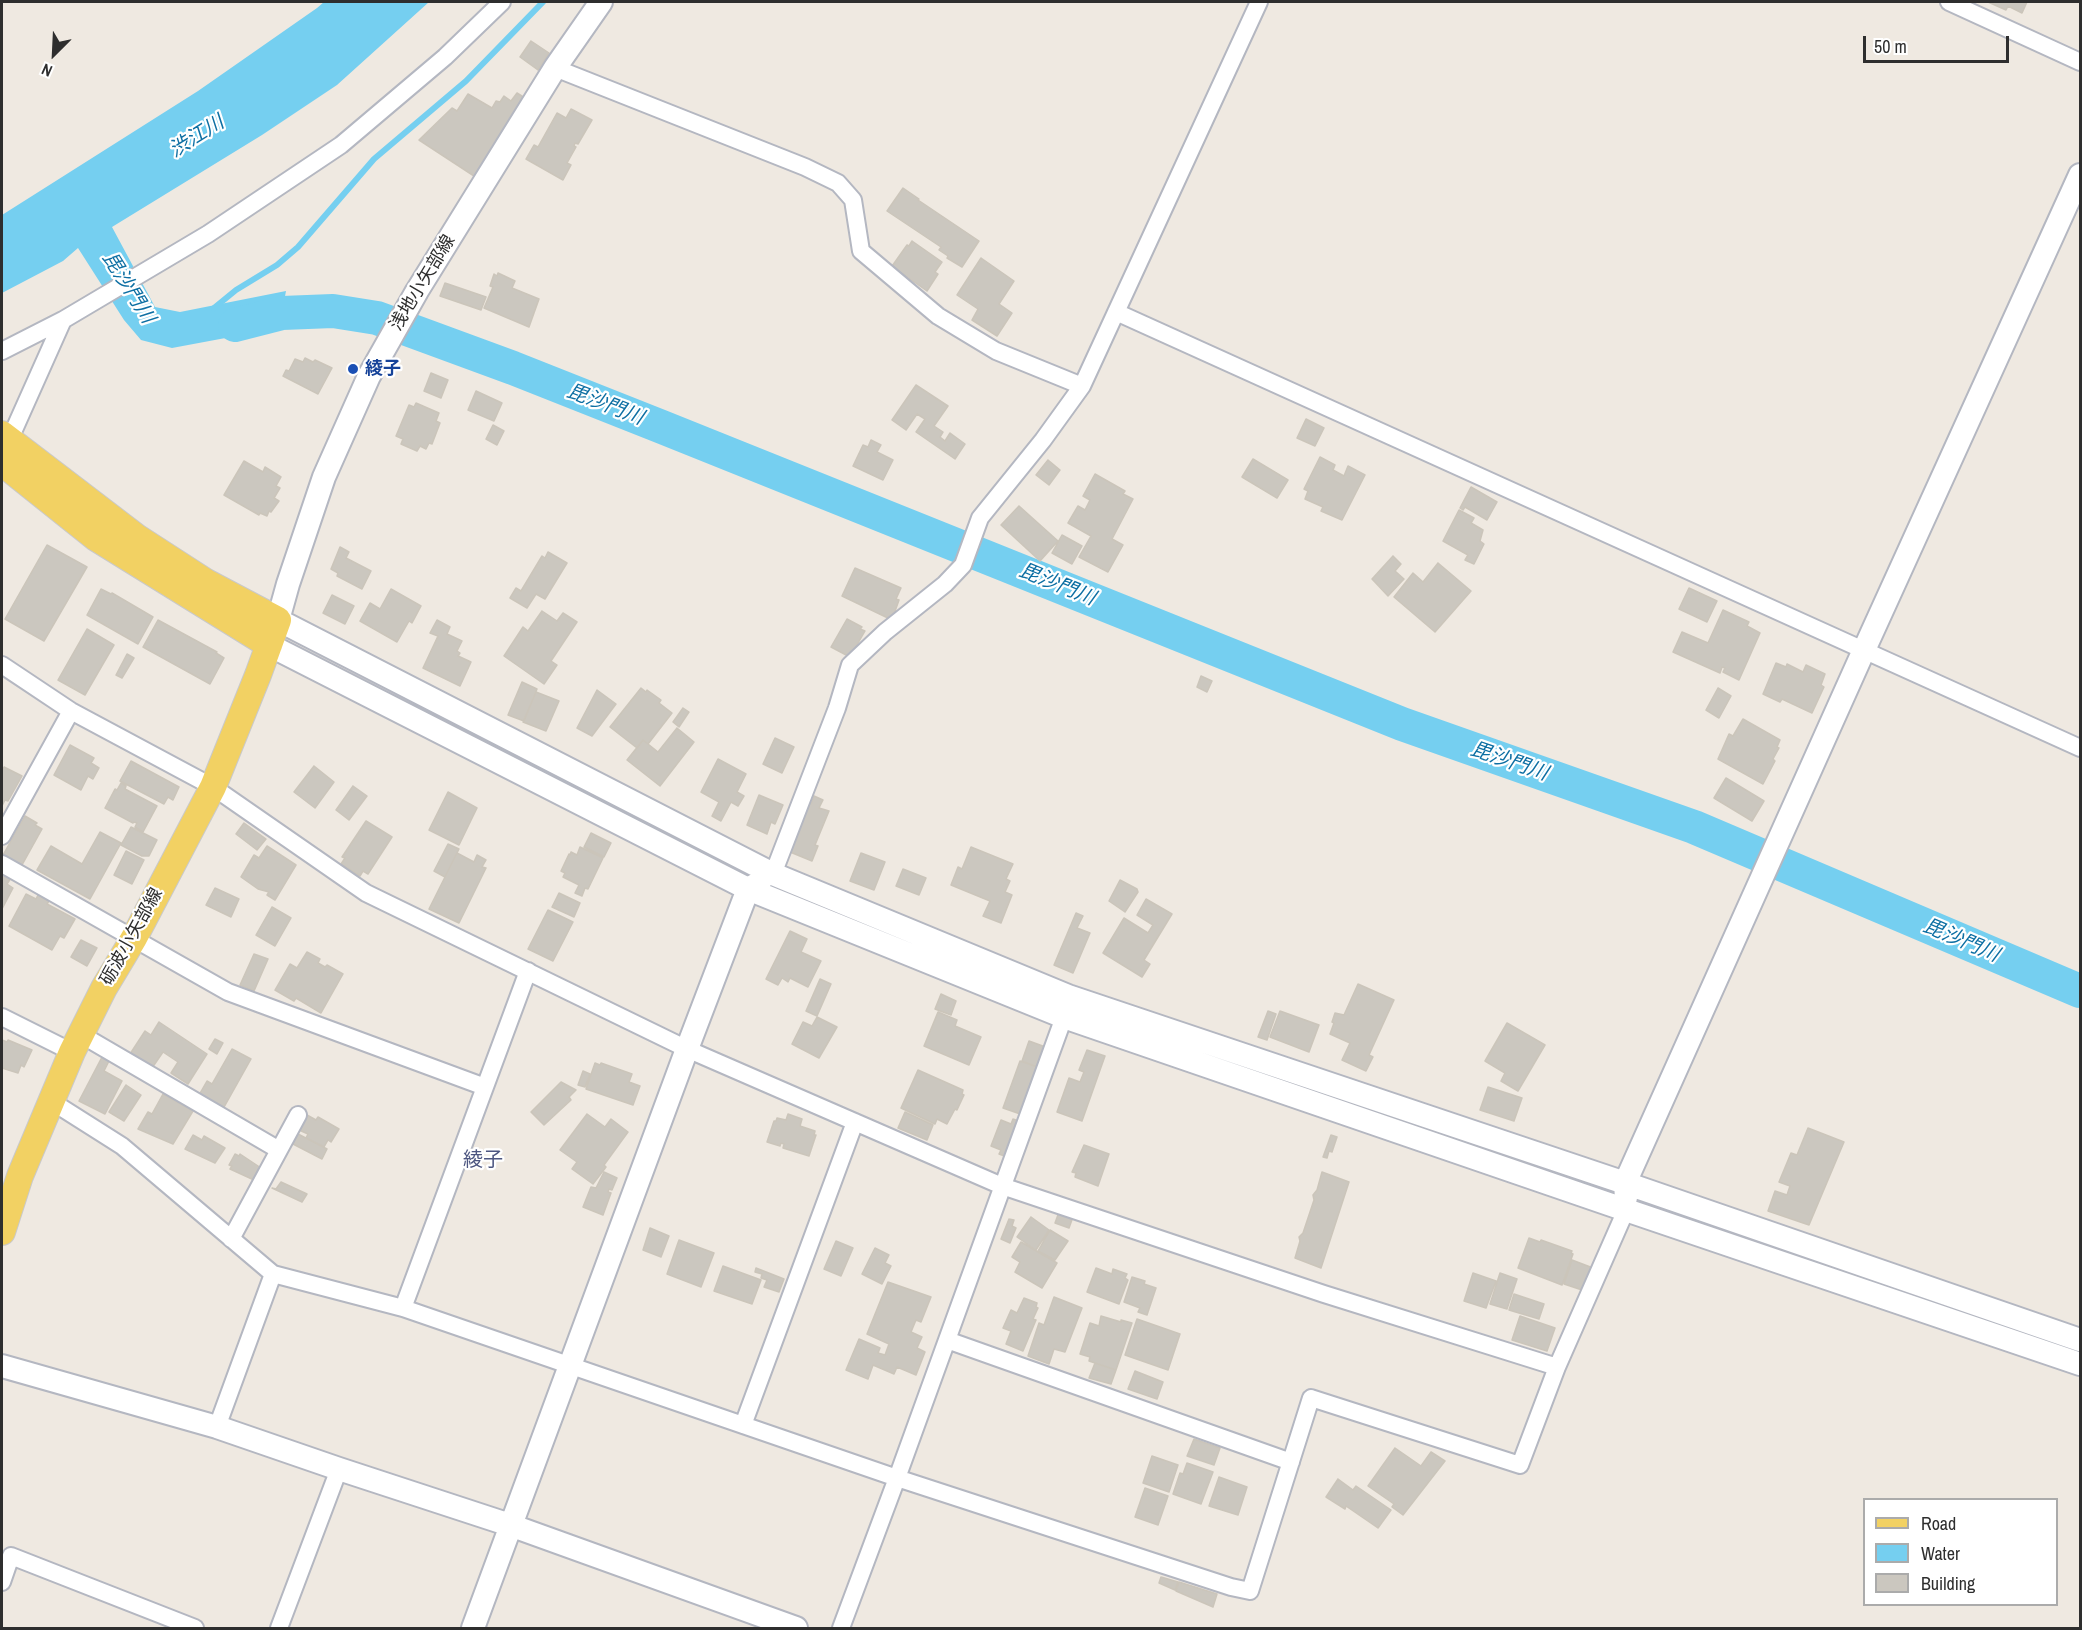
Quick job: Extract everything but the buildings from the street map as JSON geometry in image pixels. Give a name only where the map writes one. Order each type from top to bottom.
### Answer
[{"type":"main road","points":[[3,447],[206,582],[278,620]]},
{"type":"main road","points":[[3,447],[96,538],[269,645]]},
{"type":"main road","name":"砺波小矢部線","points":[[2,1232],[21,1176],[76,1043],[213,787],[278,620]]},
{"type":"street","points":[[2,351],[63,320],[208,234],[341,145],[445,57],[502,2]]},
{"type":"street","name":"浅地小矢部線","points":[[278,620],[324,477],[369,376],[406,310],[555,68],[601,2]]},
{"type":"street","points":[[473,1629],[748,889],[772,874],[837,708],[850,664],[885,632],[945,584],[963,565],[980,518],[1043,440],[1082,386],[1260,2]]},
{"type":"street","points":[[1948,2],[2080,62]]},
{"type":"street","points":[[555,68],[806,167],[838,183],[852,200],[861,251],[938,316],[996,351],[1082,386]]},
{"type":"street","points":[[51,1101],[122,1146],[273,1274],[403,1308],[897,1478],[1231,1587],[1250,1591],[1311,1398],[1520,1464],[1557,1367],[1626,1210],[1625,1183],[2080,175]]},
{"type":"street","points":[[1116,312],[2080,748]]},
{"type":"street","points":[[3,447],[63,320]]},
{"type":"street","points":[[278,620],[772,874],[1068,996],[1625,1183],[2080,1340]]},
{"type":"street","points":[[269,645],[748,889],[1064,1017],[2080,1364]]},
{"type":"street","points":[[2,665],[71,711],[213,787],[366,892],[687,1049],[1002,1186],[1324,1294],[1557,1367]]},
{"type":"street","points":[[2,836],[71,711]]},
{"type":"street","points":[[2,864],[228,992],[485,1087]]},
{"type":"street","points":[[403,1308],[528,971]]},
{"type":"street","points":[[2,1017],[76,1043],[279,1150]]},
{"type":"street","points":[[841,1629],[1064,1017]]},
{"type":"street","points":[[231,1239],[298,1115]]},
{"type":"street","points":[[743,1425],[855,1122]]},
{"type":"street","points":[[217,1427],[273,1274]]},
{"type":"street","points":[[947,1340],[1291,1462]]},
{"type":"street","points":[[2,1366],[217,1427],[510,1525],[796,1629]]},
{"type":"street","points":[[279,1629],[339,1469]]},
{"type":"street","points":[[2,1581],[11,1556],[195,1629]]},
{"type":"water","name":"渋江川","points":[[324,2],[429,2],[337,85],[262,135],[112,227],[155,307],[180,312],[286,291],[279,328],[172,348],[141,340],[124,320],[78,248],[63,261],[2,293],[2,215],[198,91]]},
{"type":"waterway","points":[[214,308],[236,290],[277,265],[298,247],[374,159],[466,81],[543,2]]},
{"type":"waterway","name":"毘沙門川","points":[[235,325],[282,313],[333,311],[377,318],[513,368],[662,427],[1402,724],[1694,827],[2080,991]]},
{"type":"place","name":"綾子","points":[[353,369]]},
{"type":"district","name":"綾子","points":[[483,1161]]}]
